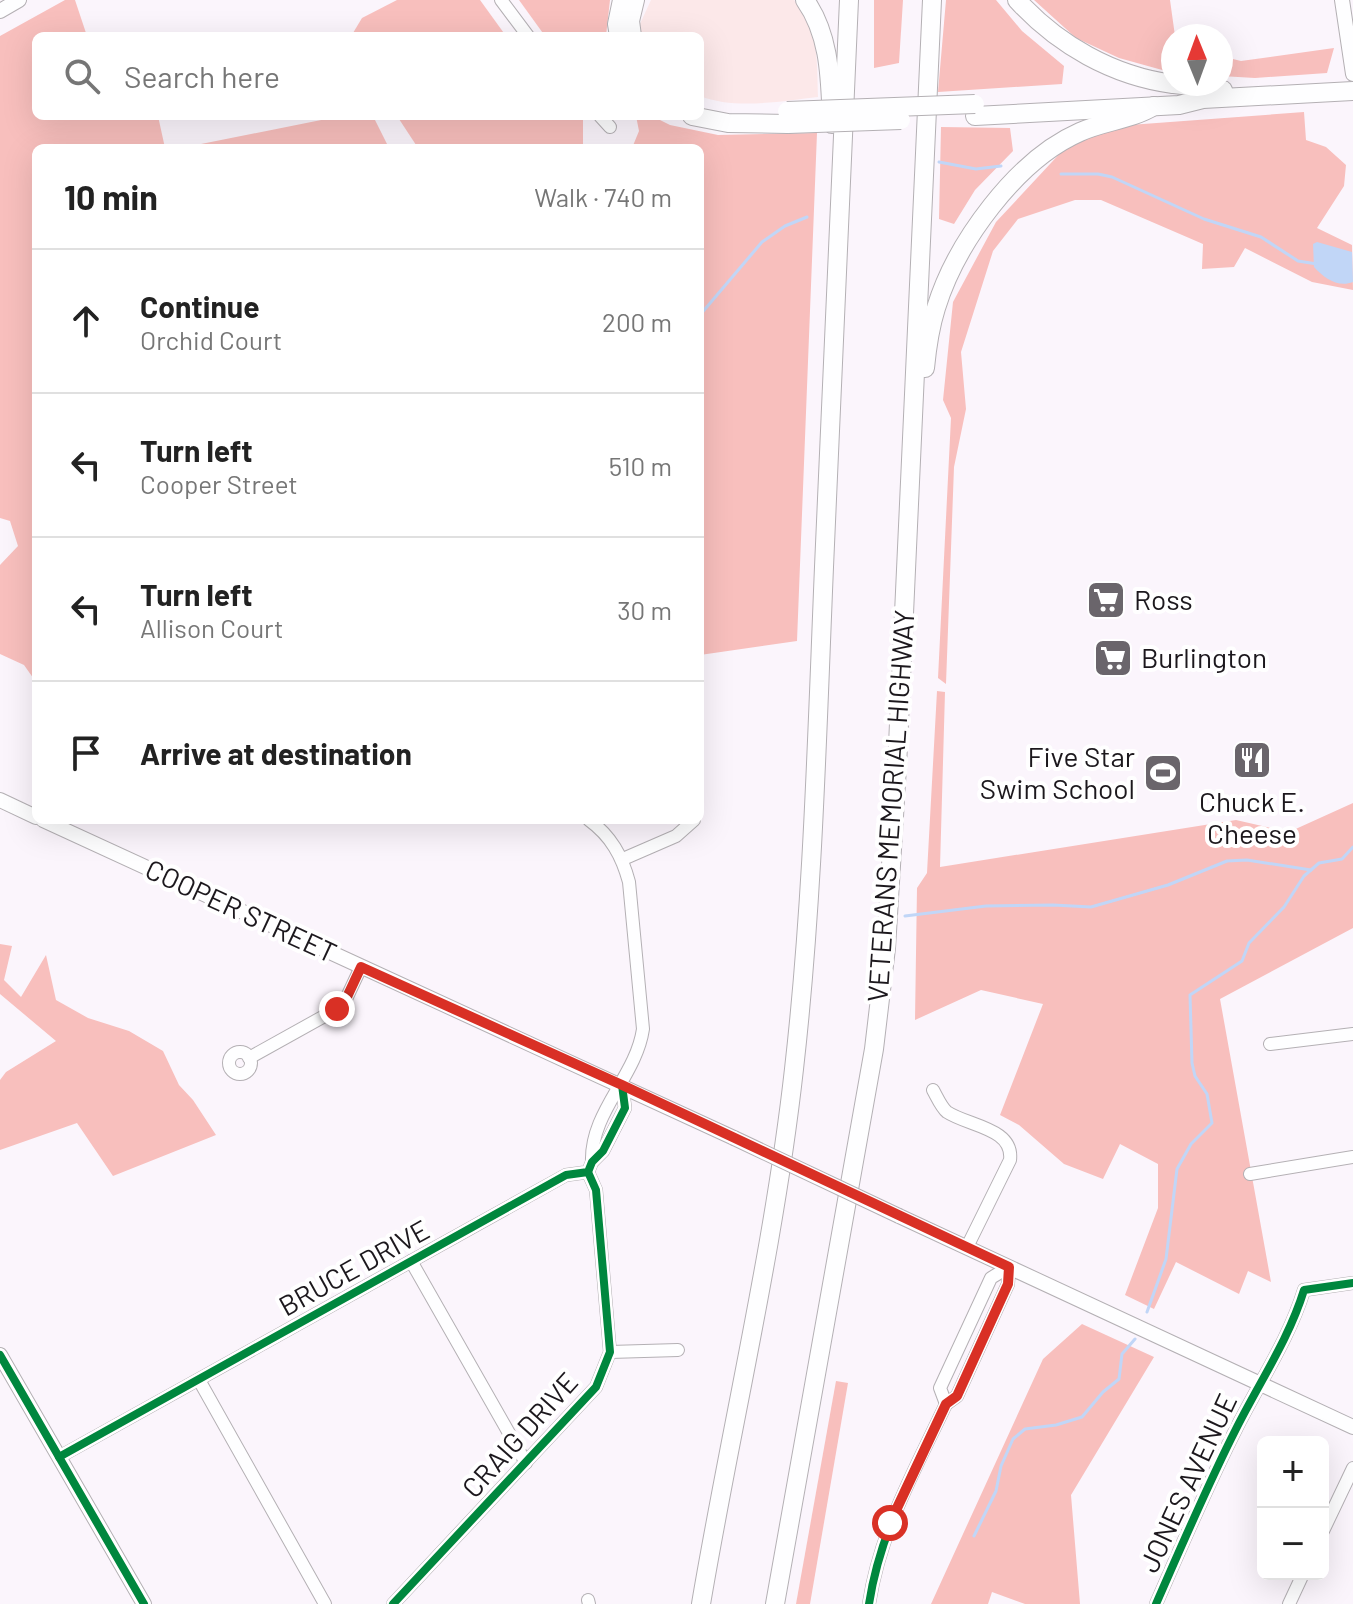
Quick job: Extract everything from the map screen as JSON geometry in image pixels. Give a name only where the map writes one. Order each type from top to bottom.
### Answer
[{"type":"highway","points":[[618,32],[622,0]]},
{"type":"highway","points":[[631,32],[630,21],[635,0]]},
{"type":"highway","points":[[805,0],[820,25],[826,43],[833,148],[840,176]]},
{"type":"highway","points":[[701,1604],[740,1406],[794,1070],[816,766],[849,0]]},
{"type":"highway","name":"VETERANS MEMORIAL HIGHWAY","points":[[775,1604],[874,1049],[886,948],[932,0]]},
{"type":"highway","points":[[1017,0],[1056,36],[1080,52],[1130,74],[1161,81]]},
{"type":"highway","points":[[704,118],[728,123],[975,110],[1179,105],[1203,99],[1353,91]]},
{"type":"highway","points":[[1233,94],[1241,97]]},
{"type":"highway","points":[[975,110],[1178,95],[1203,99]]},
{"type":"highway","points":[[907,546],[930,331],[936,307],[957,258],[986,214],[1031,165],[1078,133],[1139,115],[1154,106]]},
{"type":"highway","points":[[704,108],[788,118]]},
{"type":"main road","points":[[0,11],[19,0]]},
{"type":"main road","points":[[1342,0],[1353,74]]},
{"type":"main road","points":[[0,800],[32,815]]},
{"type":"main road","name":"COOPER STREET","points":[[52,824],[622,1085],[1353,1427]]},
{"type":"main road","points":[[0,1357],[144,1604]]},
{"type":"street","points":[[501,0],[525,32]]},
{"type":"street","points":[[604,120],[610,127]]},
{"type":"street","points":[[590,1167],[603,1151],[625,1108],[622,1085],[641,1044],[643,1029],[629,882],[623,859],[594,824]]},
{"type":"street","points":[[623,859],[676,836],[690,824]]},
{"type":"street","points":[[249,1058],[337,1009],[347,997],[361,967]]},
{"type":"street","points":[[1270,1044],[1352,1039]]},
{"type":"street","points":[[933,1090],[944,1111],[998,1134],[1012,1148],[1010,1160],[967,1247]]},
{"type":"street","points":[[1250,1174],[1353,1157]]},
{"type":"street","name":"BRUCE DRIVE","points":[[59,1457],[566,1175],[590,1167]]},
{"type":"street","name":"CRAIG DRIVE","points":[[393,1604],[596,1387],[610,1352],[596,1190],[590,1167]]},
{"type":"street","points":[[411,1261],[526,1463]]},
{"type":"street","points":[[946,1404],[940,1388],[991,1278],[1009,1267]]},
{"type":"street","points":[[869,1604],[885,1536],[946,1404],[957,1396],[964,1382],[1008,1284],[1009,1267]]},
{"type":"street","name":"JONES AVENUE","points":[[1156,1604],[1221,1459],[1271,1366],[1304,1290],[1353,1283]]},
{"type":"street","points":[[610,1352],[678,1350]]},
{"type":"street","points":[[199,1380],[325,1604]]},
{"type":"street","points":[[1329,1518],[1353,1468]]},
{"type":"street","points":[[1289,1604],[1300,1580]]},
{"type":"shaded area","points":[[65,0],[75,0],[86,32],[32,32],[32,120],[159,120],[164,144],[32,144],[32,676],[24,665],[0,654],[0,565],[18,546],[10,521],[0,518],[0,36]]},
{"type":"shaded area","points":[[397,0],[480,0],[503,32],[354,32],[362,18]]},
{"type":"shaded area","points":[[519,0],[610,0],[606,32],[542,32]]},
{"type":"shaded area","points":[[651,0],[794,0],[812,34],[817,58],[818,97],[743,104],[704,97],[704,32],[640,32],[639,26]]},
{"type":"shaded area","points":[[874,0],[903,0],[899,63],[874,68]]},
{"type":"shaded area","points":[[946,0],[996,0],[1022,31],[1064,66],[1062,84],[938,92]]},
{"type":"shaded area","points":[[1034,0],[1170,0],[1173,24],[1161,24],[1161,70],[1119,58],[1076,38]]},
{"type":"shaded area","points":[[1334,48],[1327,73],[1233,77],[1233,59],[1241,61]]},
{"type":"shaded area","points":[[1304,112],[1306,140],[1326,147],[1346,165],[1344,186],[1317,228],[1352,245],[1353,290],[1312,282],[1245,248],[1234,267],[1202,269],[1203,244],[1101,200],[1075,200],[1018,219],[993,251],[961,352],[966,409],[954,467],[946,684],[938,678],[951,418],[943,400],[953,302],[996,222],[1064,149],[1116,126]]},
{"type":"shaded area","points":[[321,120],[375,120],[387,144],[201,144]]},
{"type":"shaded area","points":[[400,120],[583,120],[583,144],[415,144]]},
{"type":"shaded area","points":[[637,120],[660,120],[718,135],[817,133],[797,641],[704,654],[704,144],[634,144],[639,131]]},
{"type":"shaded area","points":[[941,127],[1010,128],[1013,151],[975,190],[954,224],[939,219]]},
{"type":"shaded area","points":[[937,691],[945,692],[940,867],[1236,820],[1289,832],[1353,803],[1353,928],[1220,999],[1271,1282],[1248,1271],[1239,1294],[1176,1262],[1154,1309],[1125,1295],[1158,1208],[1158,1164],[1120,1144],[1103,1179],[1064,1164],[1019,1125],[1000,1115],[1043,1004],[981,990],[915,1020],[917,888],[927,873]]},
{"type":"shaded area","points":[[0,944],[12,946],[4,980],[21,997],[46,955],[56,1000],[88,1018],[129,1031],[163,1051],[179,1085],[216,1135],[113,1176],[77,1123],[0,1150],[0,1080],[6,1072],[56,1041],[0,994]]},
{"type":"shaded area","points":[[1082,1324],[1154,1357],[1071,1495],[1080,1604],[1025,1604],[992,1592],[988,1604],[931,1604],[1043,1359]]},
{"type":"shaded area","points":[[836,1381],[848,1383],[810,1604],[796,1604]]},
{"type":"water","points":[[1317,242],[1352,252],[1353,282],[1342,284],[1332,281],[1314,267],[1313,244]]},
{"type":"waterway","points":[[939,162],[976,169],[1001,166]]},
{"type":"waterway","points":[[1061,174],[1112,177],[1204,219],[1261,237],[1298,261],[1317,264]]},
{"type":"waterway","points":[[704,310],[762,242],[785,226],[807,217]]},
{"type":"waterway","points":[[1147,1312],[1166,1259],[1177,1169],[1191,1144],[1212,1123],[1207,1094],[1195,1076],[1192,1063],[1190,995],[1242,961],[1249,943],[1284,907],[1304,876],[1319,863],[1342,859],[1353,847]]},
{"type":"waterway","points":[[905,916],[986,906],[1091,907],[1168,885],[1227,861],[1247,860],[1311,870]]},
{"type":"waterway","points":[[974,1536],[996,1491],[1001,1466],[1013,1439],[1025,1429],[1056,1425],[1082,1417],[1119,1379],[1122,1354],[1135,1339]]},
{"type":"cycle path","points":[[59,1457],[566,1175],[588,1172],[592,1162],[603,1151],[625,1108],[622,1085]]},
{"type":"cycle path","points":[[393,1604],[596,1387],[610,1352],[596,1190],[588,1172]]},
{"type":"cycle path","points":[[869,1604],[881,1551],[900,1501],[946,1404],[957,1396],[1008,1284],[1009,1267]]},
{"type":"cycle path","points":[[1156,1604],[1215,1472],[1282,1343],[1304,1290],[1353,1283]]},
{"type":"cycle path","points":[[0,1355],[144,1604]]},
{"type":"place","name":"Ross","points":[[1106,600]]},
{"type":"place","name":"Burlington","points":[[1113,658]]},
{"type":"place","name":"Chuck E. Cheese","points":[[1252,760]]},
{"type":"place","name":"Five Star Swim School","points":[[1163,773]]},
{"type":"route","points":[[337,1009],[347,997],[361,967],[622,1085],[1009,1267],[1008,1284],[957,1396],[946,1404],[890,1523]]}]
